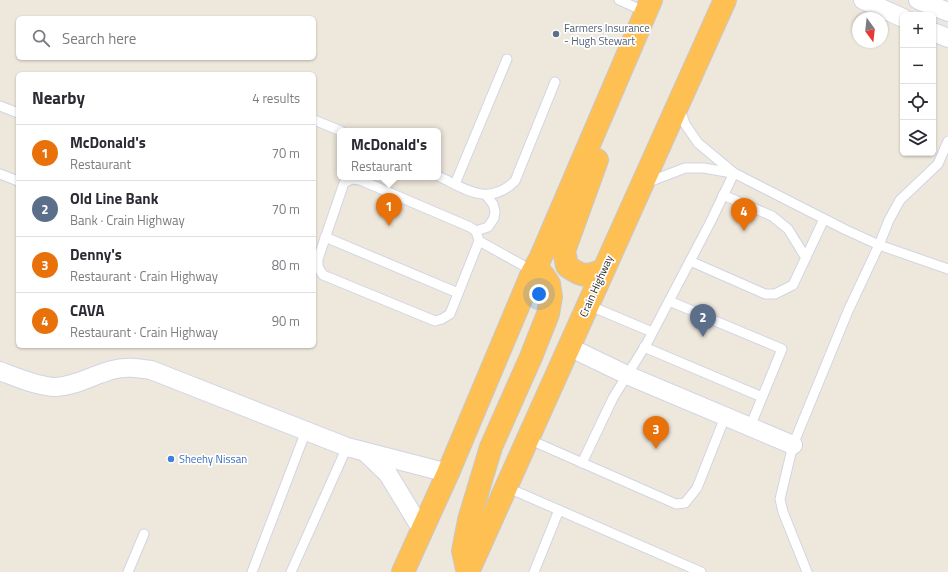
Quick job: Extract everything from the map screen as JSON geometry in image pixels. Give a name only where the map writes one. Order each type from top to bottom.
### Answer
[{"type":"highway","name":"Crain Highway","points":[[468,572],[725,0]]},
{"type":"highway","points":[[604,270],[590,276],[584,276],[573,271],[567,266],[564,251],[600,153],[651,24],[650,4]]},
{"type":"highway","points":[[403,572],[448,473],[532,271],[540,258],[650,4]]},
{"type":"highway","points":[[468,572],[463,551],[481,478],[491,447],[531,357],[548,314],[551,297],[549,284],[543,275],[532,271]]},
{"type":"street","points":[[863,0],[900,17]]},
{"type":"street","points":[[918,0],[948,12]]},
{"type":"street","points":[[936,33],[948,38]]},
{"type":"street","points":[[569,347],[627,375],[794,446]]},
{"type":"street","points":[[0,371],[43,386],[56,387],[84,380],[112,369],[134,367],[152,370],[347,447],[448,473]]},
{"type":"street","points":[[364,452],[388,474],[422,530]]},
{"type":"lane","points":[[619,0],[650,4]]},
{"type":"lane","points":[[455,184],[507,59]]},
{"type":"lane","points":[[441,177],[476,194],[486,195],[508,187],[515,181],[555,82]]},
{"type":"lane","points":[[678,103],[685,124],[698,143],[734,173],[879,245],[948,269]]},
{"type":"lane","points":[[0,106],[16,112]]},
{"type":"lane","points":[[316,121],[337,129]]},
{"type":"lane","points":[[807,572],[783,512],[780,499],[794,446],[848,311],[889,220],[900,200],[938,164],[948,141]]},
{"type":"lane","points":[[641,185],[685,168],[704,168],[734,173]]},
{"type":"lane","points":[[582,463],[612,398],[644,347],[669,301],[734,173]]},
{"type":"lane","points":[[0,174],[16,180]]},
{"type":"lane","points":[[350,180],[344,183],[318,258],[318,267],[323,275],[435,321],[450,314],[479,241],[476,231],[470,227],[360,180]]},
{"type":"lane","points":[[476,231],[488,227],[494,218],[494,204],[486,195]]},
{"type":"lane","points":[[723,195],[772,216],[788,229],[806,258]]},
{"type":"lane","points":[[690,261],[765,294],[775,294],[793,285],[824,219]]},
{"type":"lane","points":[[325,237],[458,293]]},
{"type":"lane","points":[[479,241],[532,271]]},
{"type":"lane","points":[[669,301],[693,311]]},
{"type":"lane","points":[[588,305],[652,332]]},
{"type":"lane","points":[[708,318],[782,349],[750,427]]},
{"type":"lane","points":[[644,347],[762,397]]},
{"type":"lane","points":[[528,439],[676,504],[685,502],[697,488],[725,417]]},
{"type":"lane","points":[[252,572],[306,431]]},
{"type":"lane","points":[[291,572],[347,447]]},
{"type":"lane","points":[[506,487],[701,572]]},
{"type":"lane","points":[[534,572],[559,510]]},
{"type":"lane","points":[[128,572],[144,534]]},
{"type":"place","name":"Farmers Insurance - Hugh Stewart","points":[[556,34]]},
{"type":"place","name":"McDonald's","points":[[389,226]]},
{"type":"place","name":"CAVA","points":[[744,231]]},
{"type":"place","name":"Old Line Bank","points":[[703,337]]},
{"type":"place","name":"Denny's","points":[[656,449]]},
{"type":"place","name":"Sheehy Nissan","points":[[171,459]]}]
